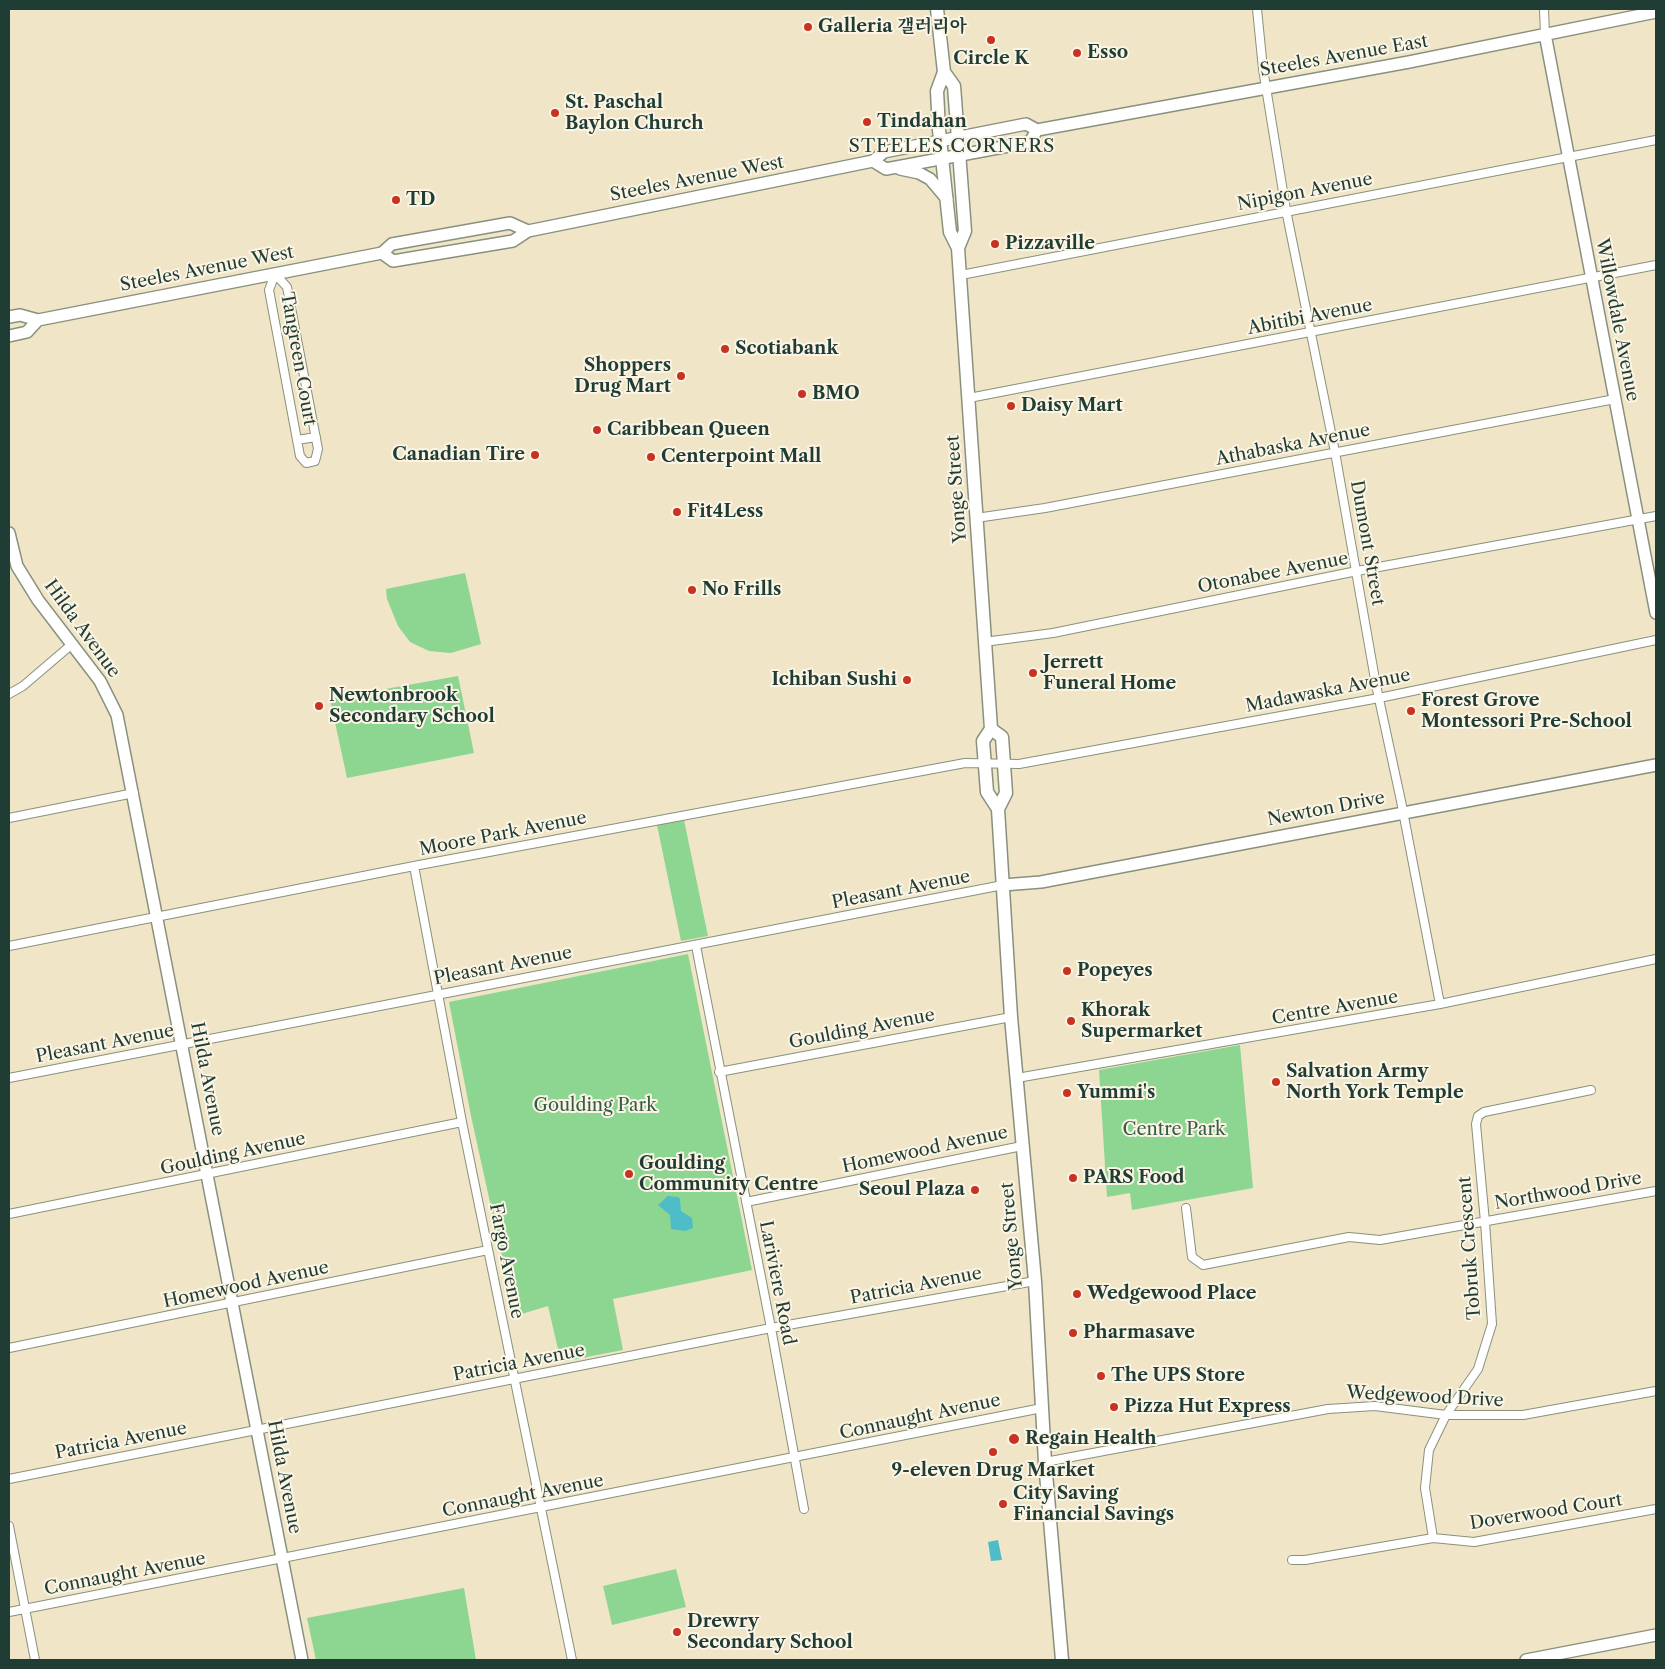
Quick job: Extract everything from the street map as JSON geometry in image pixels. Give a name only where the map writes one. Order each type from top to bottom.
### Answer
[{"type":"main road","name":"Yonge Street","points":[[937,9],[944,72],[937,91],[940,142],[950,232],[958,248],[961,275],[991,729],[983,741],[986,792],[998,810]]},
{"type":"main road","name":"Yonge Street","points":[[944,72],[954,86],[966,231],[958,248]]},
{"type":"main road","name":"Yonge Street","points":[[991,729],[1002,737],[1006,793],[998,810],[1011,1018],[1018,1078],[1022,1146],[1035,1281],[1042,1408],[1062,1660]]},
{"type":"street","name":"Dumont Street","points":[[1257,9],[1266,88],[1286,210],[1335,452],[1379,698],[1404,813],[1440,1004]]},
{"type":"street","points":[[1544,9],[1545,34]]},
{"type":"street","name":"Steeles Avenue East","points":[[940,142],[1026,124],[1037,130],[1408,62],[1656,12]]},
{"type":"street","name":"Willowdale Avenue","points":[[1545,34],[1567,157],[1616,399],[1656,612]]},
{"type":"street","name":"Steeles Avenue East","points":[[959,154],[1030,142],[1037,130]]},
{"type":"street","name":"Nipigon Avenue","points":[[961,275],[1286,210],[1656,140]]},
{"type":"street","name":"Steeles Avenue West","points":[[382,253],[394,261],[513,240],[528,231],[873,161],[884,152],[940,142]]},
{"type":"street","name":"Steeles Avenue West","points":[[873,161],[886,169],[959,154]]},
{"type":"street","points":[[896,168],[919,173],[930,179],[947,199]]},
{"type":"street","name":"Steeles Avenue West","points":[[9,317],[20,315],[38,320],[382,253],[392,244],[440,237],[510,222],[528,231]]},
{"type":"street","points":[[440,237],[443,253]]},
{"type":"street","name":"Abitibi Avenue","points":[[969,398],[1656,266]]},
{"type":"street","name":"Tangreen Court","points":[[275,274],[287,287],[316,437],[318,449],[315,462],[306,463],[300,456],[269,290],[275,274]]},
{"type":"street","name":"Steeles Avenue West","points":[[9,336],[28,332],[38,320]]},
{"type":"street","name":"Athabaska Avenue","points":[[976,518],[1045,508],[1616,399]]},
{"type":"street","name":"Tangreen Court","points":[[297,440],[316,437]]},
{"type":"street","name":"Otonabee Avenue","points":[[984,642],[1053,633],[1357,571],[1656,516]]},
{"type":"street","name":"Hilda Avenue","points":[[9,533],[13,567],[100,681],[117,715],[234,1302],[302,1660]]},
{"type":"street","name":"Madawaska Avenue","points":[[1004,764],[1019,764],[1379,698],[1656,640]]},
{"type":"street","points":[[9,694],[23,686],[71,645]]},
{"type":"street","name":"Moore Park Avenue","points":[[9,946],[414,866],[965,763],[1004,764]]},
{"type":"street","name":"Newton Drive","points":[[1003,885],[1040,882],[1656,764]]},
{"type":"street","points":[[9,818],[134,793]]},
{"type":"street","name":"Fargo Avenue","points":[[414,866],[462,1122],[572,1660]]},
{"type":"street","name":"Pleasant Avenue","points":[[9,1078],[1003,885]]},
{"type":"street","name":"Lariviere Road","points":[[696,946],[719,1072],[771,1328],[804,1509]]},
{"type":"street","name":"Centre Avenue","points":[[1018,1078],[1440,1004],[1656,959]]},
{"type":"street","name":"Goulding Avenue","points":[[719,1072],[1011,1018]]},
{"type":"street","name":"Tobruk Crescent","points":[[1433,1538],[1426,1488],[1429,1450],[1446,1415],[1478,1369],[1492,1324],[1476,1124],[1478,1116],[1484,1112],[1591,1090]]},
{"type":"street","name":"Goulding Avenue","points":[[9,1214],[462,1122]]},
{"type":"street","name":"Homewood Avenue","points":[[746,1202],[1022,1146]]},
{"type":"street","name":"Northwood Drive","points":[[1186,1208],[1192,1258],[1203,1265],[1349,1237],[1380,1240],[1656,1191]]},
{"type":"street","name":"Homewood Avenue","points":[[9,1348],[488,1250]]},
{"type":"street","name":"Patricia Avenue","points":[[9,1479],[771,1328],[1035,1281]]},
{"type":"street","name":"Wedgewood Drive","points":[[1046,1462],[1328,1408],[1375,1406],[1446,1415],[1523,1416],[1656,1391]]},
{"type":"street","name":"Connaught Avenue","points":[[9,1612],[1042,1408]]},
{"type":"street","name":"Doverwood Court","points":[[1292,1560],[1305,1560],[1433,1538],[1474,1542],[1656,1509]]},
{"type":"street","points":[[9,1526],[35,1660]]},
{"type":"street","points":[[1526,1660],[1656,1635]]},
{"type":"green space","points":[[465,573],[481,644],[451,653],[429,651],[410,642],[398,626],[387,599],[386,589]]},
{"type":"green space","points":[[458,676],[474,753],[347,778],[330,699]]},
{"type":"green space","points":[[684,820],[708,936],[681,941],[657,825]]},
{"type":"green space","name":"Goulding Park","points":[[688,954],[752,1270],[613,1299],[623,1350],[561,1362],[548,1306],[515,1316],[471,1116],[449,1002]]},
{"type":"green space","name":"Centre Park","points":[[1240,1045],[1253,1188],[1132,1210],[1130,1193],[1107,1197],[1099,1070]]},
{"type":"green space","points":[[676,1569],[686,1607],[612,1625],[603,1586]]},
{"type":"green space","points":[[464,1588],[476,1660],[316,1660],[307,1618]]},
{"type":"water","points":[[668,1196],[680,1199],[681,1211],[692,1218],[693,1228],[685,1231],[671,1229],[670,1215],[658,1205]]},
{"type":"water","points":[[998,1540],[1002,1560],[991,1561],[988,1542]]},
{"type":"place","name":"Galleria 갤러리아","points":[[808,27]]},
{"type":"place","name":"Circle K","points":[[991,40]]},
{"type":"place","name":"Esso","points":[[1077,53]]},
{"type":"place","name":"St. Paschal Baylon Church","points":[[555,113]]},
{"type":"place","name":"Tindahan","points":[[867,122]]},
{"type":"place","name":"TD","points":[[396,200]]},
{"type":"place","name":"Pizzaville","points":[[995,244]]},
{"type":"place","name":"Scotiabank","points":[[725,349]]},
{"type":"place","name":"Shoppers Drug Mart","points":[[681,376]]},
{"type":"place","name":"BMO","points":[[802,394]]},
{"type":"place","name":"Daisy Mart","points":[[1011,406]]},
{"type":"place","name":"Caribbean Queen","points":[[597,430]]},
{"type":"place","name":"Canadian Tire","points":[[535,455]]},
{"type":"place","name":"Centerpoint Mall","points":[[651,457]]},
{"type":"place","name":"Fit4Less","points":[[677,512]]},
{"type":"place","name":"No Frills","points":[[692,590]]},
{"type":"place","name":"Jerrett Funeral Home","points":[[1033,673]]},
{"type":"place","name":"Ichiban Sushi","points":[[907,680]]},
{"type":"place","name":"Newtonbrook Secondary School","points":[[319,706]]},
{"type":"place","name":"Forest Grove Montessori Pre-School","points":[[1411,711]]},
{"type":"place","name":"Popeyes","points":[[1067,971]]},
{"type":"place","name":"Khorak Supermarket","points":[[1071,1021]]},
{"type":"place","name":"Salvation Army North York Temple","points":[[1276,1082]]},
{"type":"place","name":"Yummi's","points":[[1067,1093]]},
{"type":"place","name":"Goulding Community Centre","points":[[629,1174]]},
{"type":"place","name":"PARS Food","points":[[1073,1178]]},
{"type":"place","name":"Seoul Plaza","points":[[975,1190]]},
{"type":"place","name":"Wedgewood Place","points":[[1077,1294]]},
{"type":"place","name":"Pharmasave","points":[[1073,1333]]},
{"type":"place","name":"The UPS Store","points":[[1101,1376]]},
{"type":"place","name":"Pizza Hut Express","points":[[1114,1407]]},
{"type":"place","name":"Regain Health","points":[[1014,1439]]},
{"type":"place","name":"9-eleven Drug Market","points":[[993,1452]]},
{"type":"place","name":"City Saving Financial Savings","points":[[1003,1504]]},
{"type":"place","name":"Drewry Secondary School","points":[[677,1632]]},
{"type":"district","name":"STEELES CORNERS","points":[[952,147]]}]
